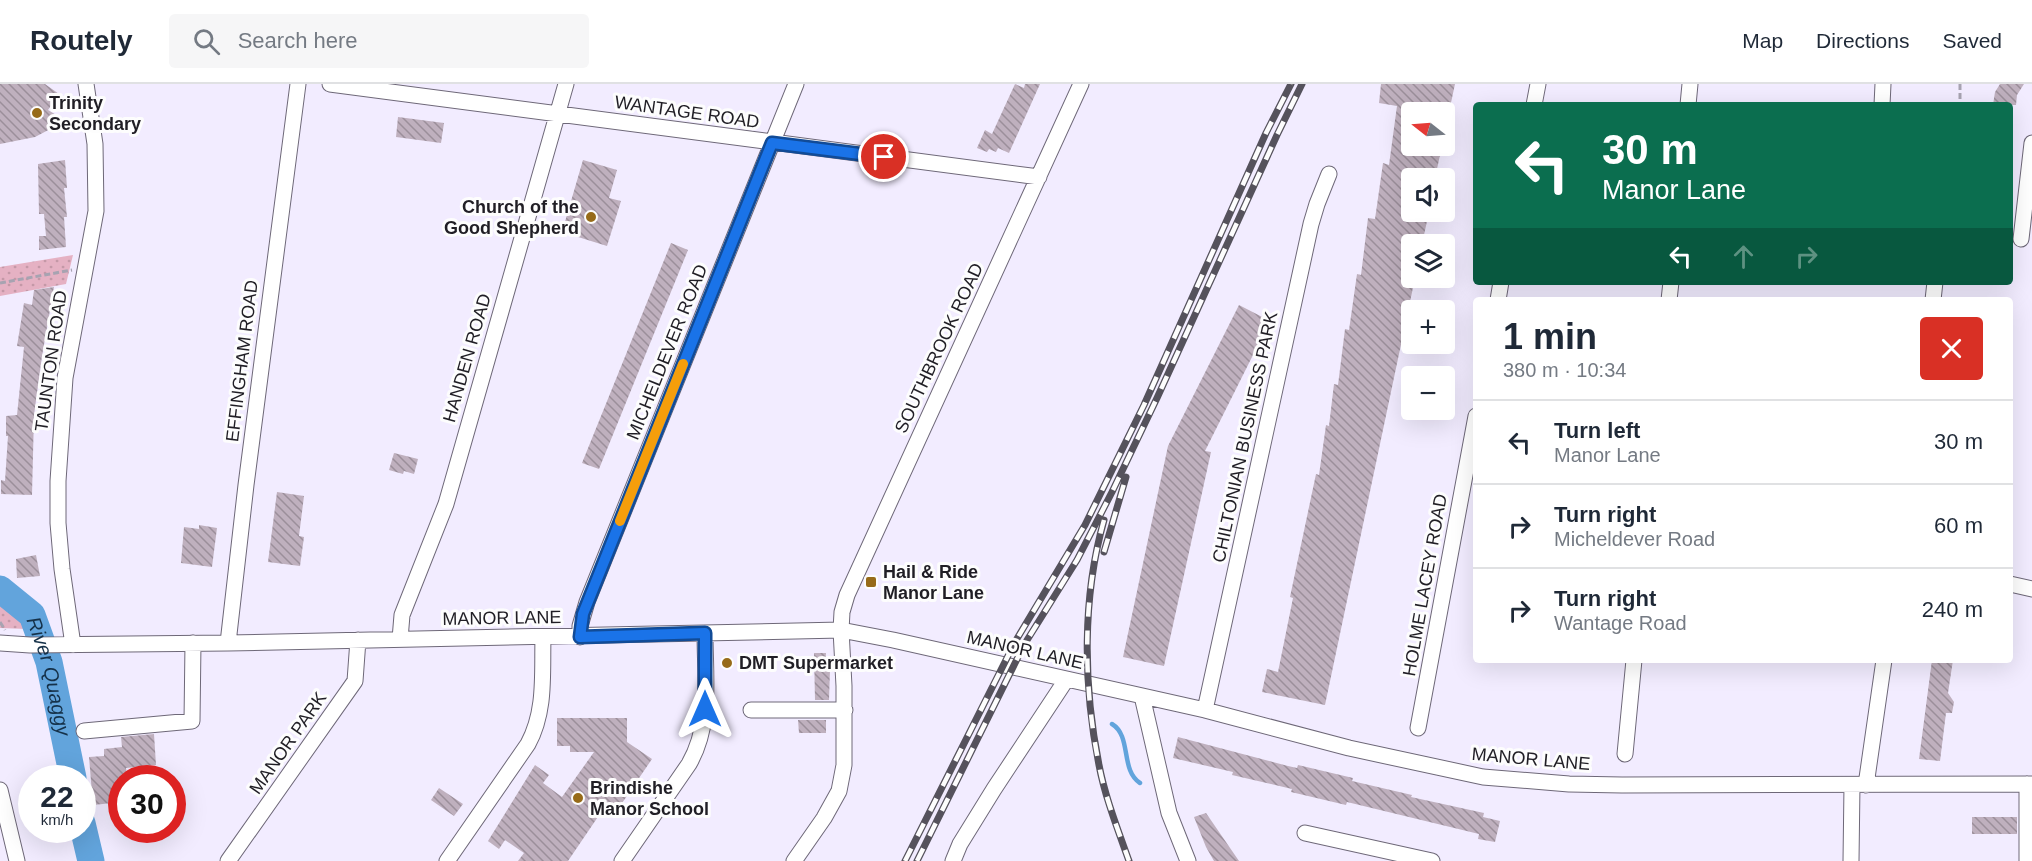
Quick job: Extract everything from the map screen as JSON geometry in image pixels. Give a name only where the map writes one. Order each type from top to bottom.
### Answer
[{"type":"street","name":"TAUNTON ROAD","points":[[73,645],[62,569],[58,523],[58,481],[65,378],[96,211],[95,144],[86,84]]},
{"type":"street","name":"EFFINGHAM ROAD","points":[[228,643],[298,84]]},
{"type":"street","name":"WANTAGE ROAD","points":[[330,84],[1039,177]]},
{"type":"street","name":"HANDEN ROAD","points":[[400,639],[402,615],[446,504],[566,84]]},
{"type":"street","name":"MICHELDEVER ROAD","points":[[580,637],[587,602],[796,84]]},
{"type":"street","name":"SOUTHBROOK ROAD","points":[[794,861],[839,792],[844,765],[841,630],[842,612],[847,595],[1081,84]]},
{"type":"street","points":[[1535,102],[1538,84]]},
{"type":"street","points":[[1688,102],[1690,84]]},
{"type":"street","points":[[1882,102],[1883,84]]},
{"type":"street","points":[[2021,240],[2029,206],[2032,143]]},
{"type":"street","name":"CHILTONIAN BUSINESS PARK","points":[[1205,710],[1311,224],[1329,174]]},
{"type":"street","name":"HOLME LACEY ROAD","points":[[1418,728],[1473,432]]},
{"type":"street","points":[[2013,585],[2032,589]]},
{"type":"street","name":"MANOR LANE","points":[[0,643],[30,645],[228,643],[841,630],[1205,710],[1349,748],[1483,777],[1569,784],[1622,785],[2030,784]]},
{"type":"street","points":[[622,861],[689,765],[698,748],[704,730],[705,633]]},
{"type":"street","points":[[447,861],[535,732],[542,700],[543,638]]},
{"type":"street","name":"MANOR PARK","points":[[228,861],[355,681],[358,640]]},
{"type":"street","points":[[84,731],[192,721],[193,643]]},
{"type":"street","points":[[1625,754],[1634,663]]},
{"type":"street","points":[[1851,861],[1859,785],[1883,663]]},
{"type":"street","points":[[953,861],[960,844],[994,789],[1066,680]]},
{"type":"street","points":[[1142,696],[1169,813],[1188,861]]},
{"type":"street","points":[[751,710],[844,710]]},
{"type":"street","points":[[2026,861],[2030,784]]},
{"type":"street","points":[[0,790],[17,861]]},
{"type":"street","points":[[1305,833],[1432,861]]},
{"type":"path","points":[[1960,84],[1960,102]]},
{"type":"path","points":[[0,283],[85,268]]},
{"type":"shaded area","points":[[73,255],[66,284],[0,296],[0,267]]},
{"type":"shaded area","points":[[0,595],[16,607],[27,621],[27,629],[0,628]]},
{"type":"building","points":[[0,84],[45,84],[59,94],[48,110],[63,119],[56,126],[35,137],[0,144]]},
{"type":"building","points":[[1015,84],[1024,88],[1025,84],[1040,84],[1009,153],[998,148],[996,152],[989,149],[987,152],[977,148],[985,130],[992,134]]},
{"type":"building","points":[[1381,84],[1455,84],[1451,102],[1401,102],[1401,156],[1440,156],[1437,168],[1401,168],[1401,222],[1427,222],[1424,234],[1401,234],[1401,288],[1413,288],[1410,300],[1401,300],[1401,344],[1325,705],[1262,692],[1267,669],[1278,672],[1293,598],[1290,597],[1316,474],[1319,475],[1326,425],[1329,426],[1334,384],[1338,385],[1345,329],[1349,330],[1357,274],[1361,275],[1368,218],[1375,219],[1383,163],[1389,165],[1397,106],[1379,103]]},
{"type":"building","points":[[2000,84],[2024,84],[2017,95],[2016,105],[2013,105],[2013,102],[1993,102],[1995,92]]},
{"type":"building","points":[[398,117],[444,123],[441,143],[396,137]]},
{"type":"building","points":[[65,160],[66,247],[39,250],[39,236],[46,236],[44,214],[39,214],[38,164]]},
{"type":"building","name":"Church of the Good Shepherd","points":[[583,160],[617,170],[609,198],[621,201],[607,246],[562,232]]},
{"type":"building","points":[[671,243],[688,250],[599,469],[582,463]]},
{"type":"building","points":[[54,287],[34,415],[32,495],[1,494],[1,480],[5,481],[8,436],[6,436],[6,416],[17,415],[24,347],[17,346],[24,303],[32,305],[34,290]]},
{"type":"building","points":[[1239,305],[1270,321],[1205,451],[1211,452],[1164,666],[1123,657],[1168,446]]},
{"type":"building","points":[[394,453],[418,459],[414,474],[389,470]]},
{"type":"building","points":[[277,492],[304,496],[299,536],[304,537],[300,566],[268,562]]},
{"type":"building","points":[[199,525],[217,528],[212,567],[181,563],[184,527],[199,529]]},
{"type":"building","points":[[36,555],[40,576],[17,578],[16,559]]},
{"type":"building","points":[[814,653],[826,653],[825,670],[830,670],[829,700],[815,700]]},
{"type":"building","points":[[1932,663],[1953,663],[1948,693],[1954,702],[1952,713],[1946,713],[1940,761],[1919,759]]},
{"type":"building","points":[[557,718],[627,718],[627,742],[652,759],[616,812],[606,805],[568,861],[518,861],[524,853],[505,840],[499,849],[488,841],[535,765],[549,775],[543,783],[562,797],[594,752],[570,752],[570,746],[557,746]]},
{"type":"building","points":[[798,720],[826,720],[826,733],[799,733]]},
{"type":"building","points":[[154,734],[156,765],[108,765],[108,803],[96,805],[96,765],[90,765],[89,757],[104,756],[104,749],[122,747],[121,737]]},
{"type":"building","points":[[1178,737],[1288,766],[1297,768],[1298,765],[1353,778],[1352,781],[1412,795],[1411,797],[1484,813],[1483,817],[1500,821],[1495,842],[1478,839],[1479,834],[1347,802],[1346,805],[1291,792],[1292,789],[1173,758]]},
{"type":"building","points":[[439,788],[463,804],[454,816],[431,800]]},
{"type":"building","points":[[1206,813],[1239,861],[1214,861],[1194,817]]},
{"type":"building","points":[[1972,817],[2017,817],[2017,834],[1972,834]]},
{"type":"waterway","name":"River Quaggy","points":[[0,589],[32,615],[49,662],[70,765]]},
{"type":"waterway","points":[[1112,724],[1122,736],[1130,770],[1140,783]]},
{"type":"waterway","name":"River Quaggy","points":[[87,843],[91,861]]},
{"type":"railway","points":[[905,861],[1015,642],[1085,525],[1144,405],[1266,133],[1291,84]]},
{"type":"railway","points":[[917,861],[1024,645],[1077,560],[1112,492],[1302,84]]},
{"type":"railway","points":[[1104,552],[1126,477]]},
{"type":"railway","points":[[1104,520],[1092,580],[1089,611],[1087,642],[1090,704],[1102,777],[1129,861]]},
{"type":"slow traffic","points":[[620,521],[683,364]]},
{"type":"place","name":"Trinity Secondary","points":[[37,113]]},
{"type":"place","name":"Church of the Good Shepherd","points":[[591,217]]},
{"type":"place","name":"Hail & Ride Manor Lane","points":[[871,582]]},
{"type":"place","name":"DMT Supermarket","points":[[727,663]]},
{"type":"place","name":"Brindishe Manor School","points":[[578,798]]},
{"type":"route","points":[[705,709],[705,633],[580,637],[583,614],[772,143],[884,157]]}]
